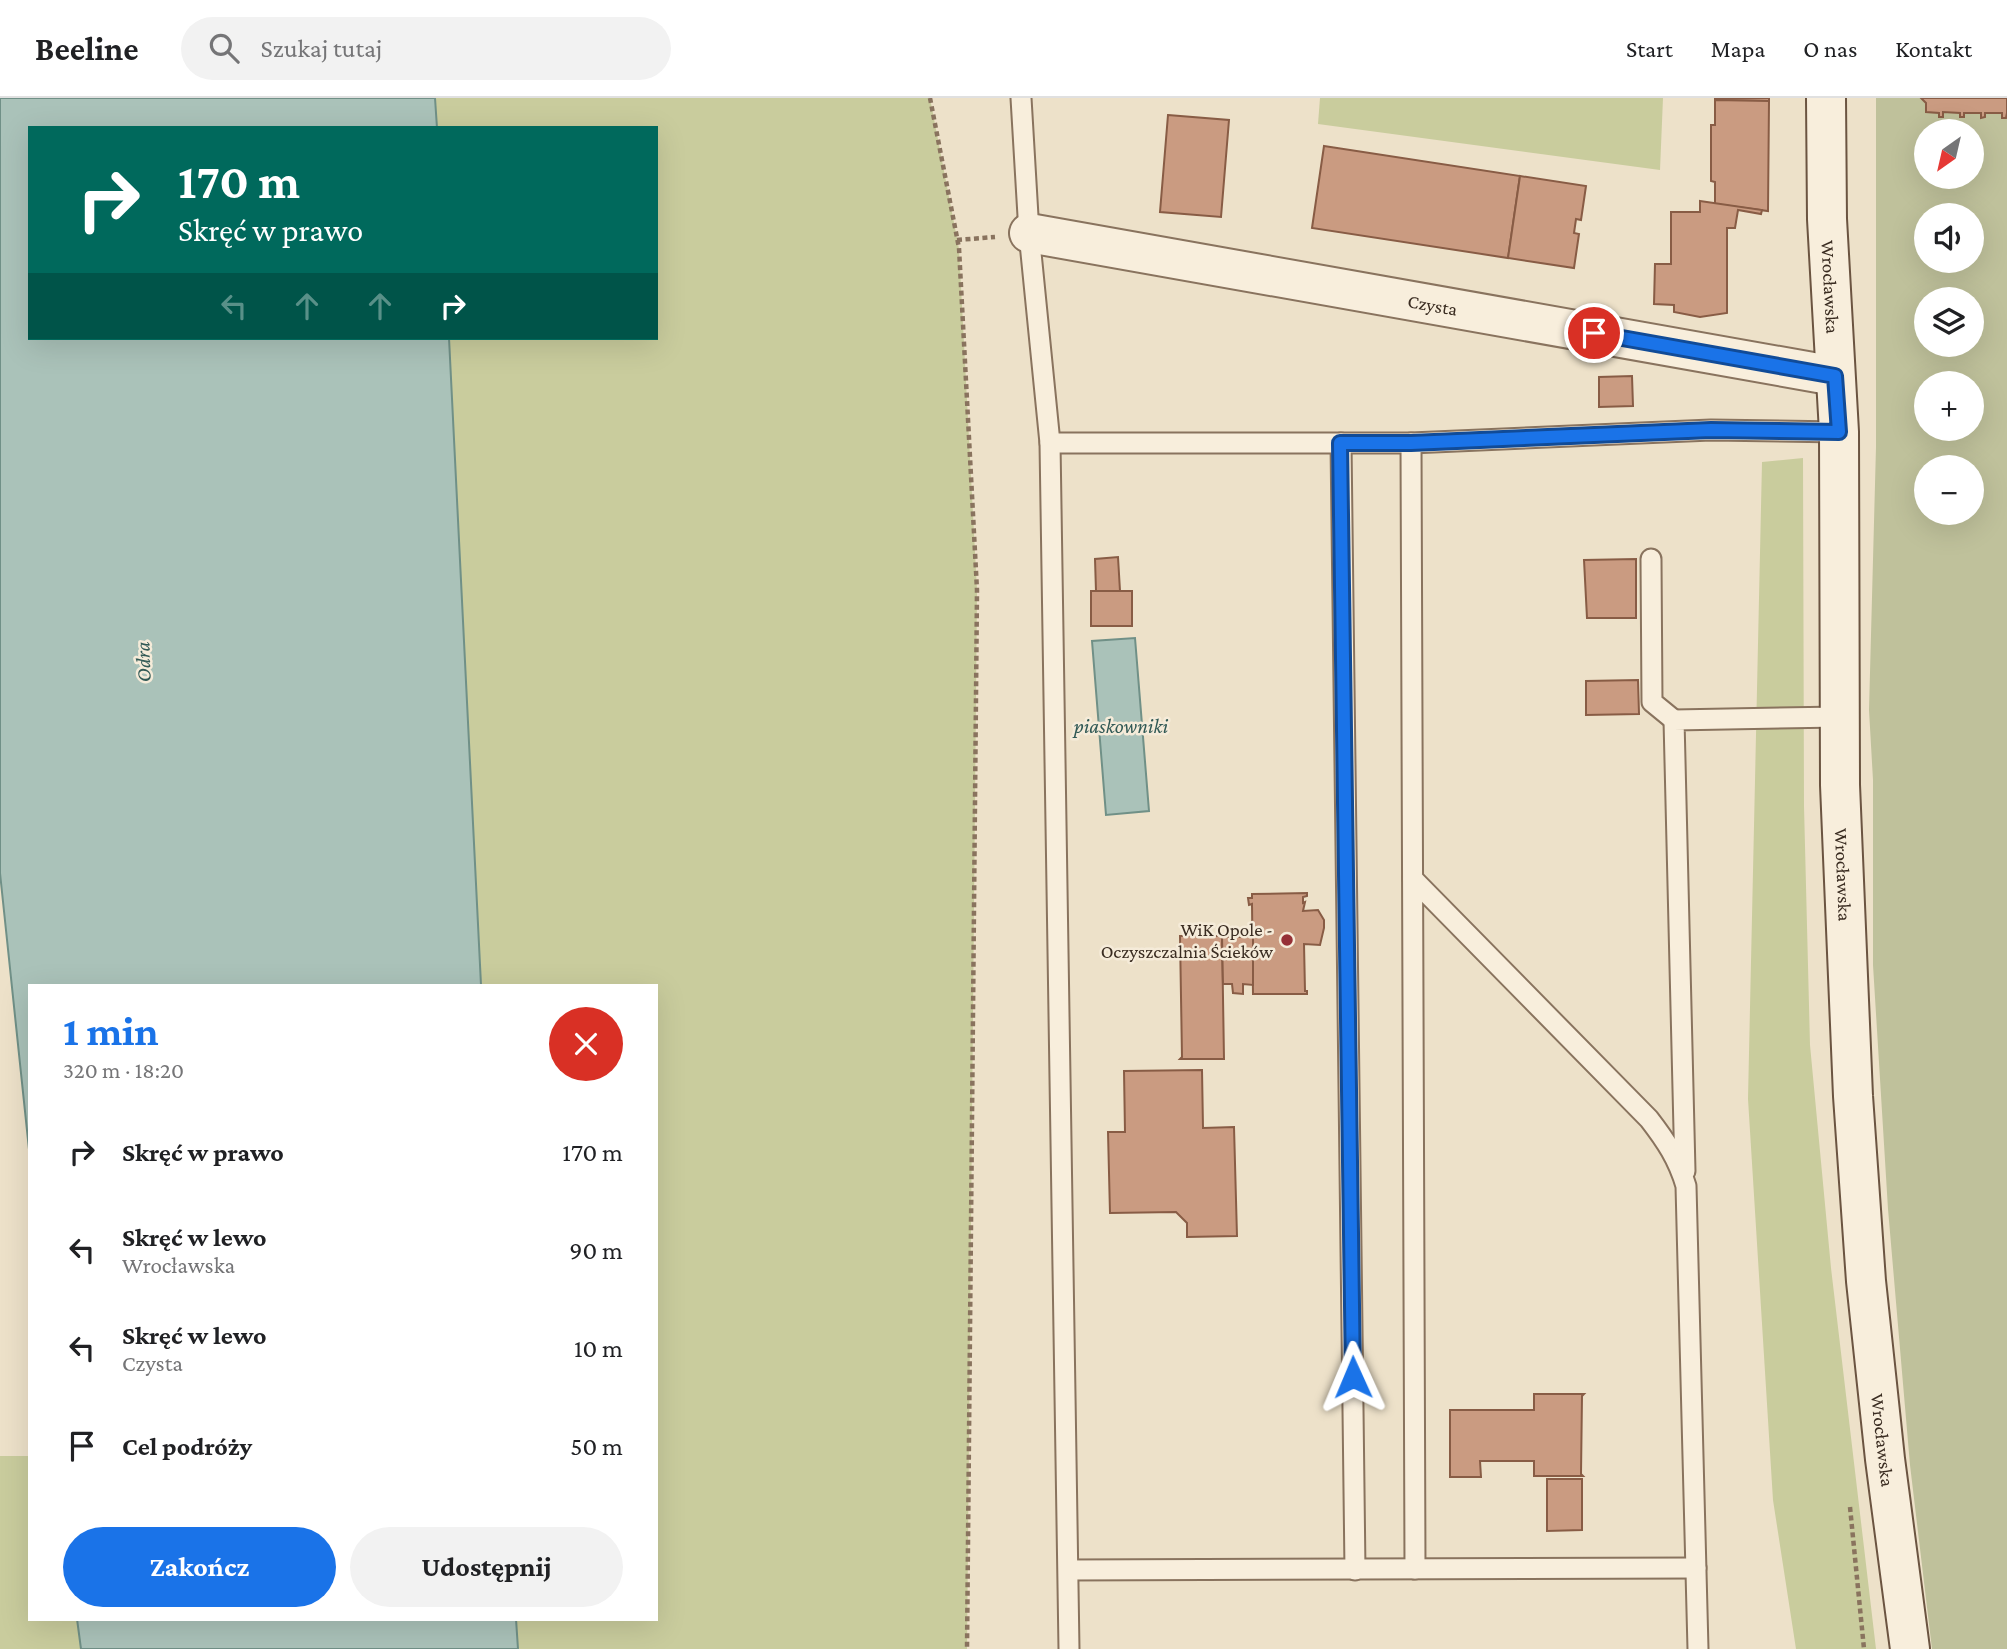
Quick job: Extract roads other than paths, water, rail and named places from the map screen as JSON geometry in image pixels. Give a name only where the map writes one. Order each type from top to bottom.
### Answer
[{"type":"main road","name":"Wrocławska","points":[[1826,98],[1827,219],[1839,432],[1840,785],[1853,1096],[1866,1280],[1885,1459],[1910,1649]]},
{"type":"main road","name":"Czysta","points":[[1029,233],[1835,376]]},
{"type":"lane","points":[[1021,98],[1029,233],[1050,443],[1069,1649]]},
{"type":"lane","points":[[1050,443],[1411,443],[1711,430],[1839,432]]},
{"type":"lane","points":[[1340,443],[1355,1570]]},
{"type":"lane","points":[[1411,443],[1416,1569]]},
{"type":"lane","points":[[1651,559],[1653,702],[1674,720],[1840,717]]},
{"type":"lane","points":[[1674,720],[1698,1649]]},
{"type":"lane","points":[[1413,879],[1649,1119],[1667,1141],[1678,1161],[1686,1186]]},
{"type":"lane","points":[[1069,1570],[1696,1568]]},
{"type":"water","name":"Odra","points":[[0,98],[435,98],[437,126],[28,126],[28,340],[449,340],[481,984],[28,984],[28,1140],[0,873]]},
{"type":"water","name":"piaskowniki","points":[[1135,638],[1149,811],[1106,815],[1092,641]]},
{"type":"water","points":[[77,1621],[516,1621],[518,1649],[81,1649]]},
{"type":"place","name":"WiK Opole - Oczyszczalnia Ścieków","points":[[1287,940]]}]
